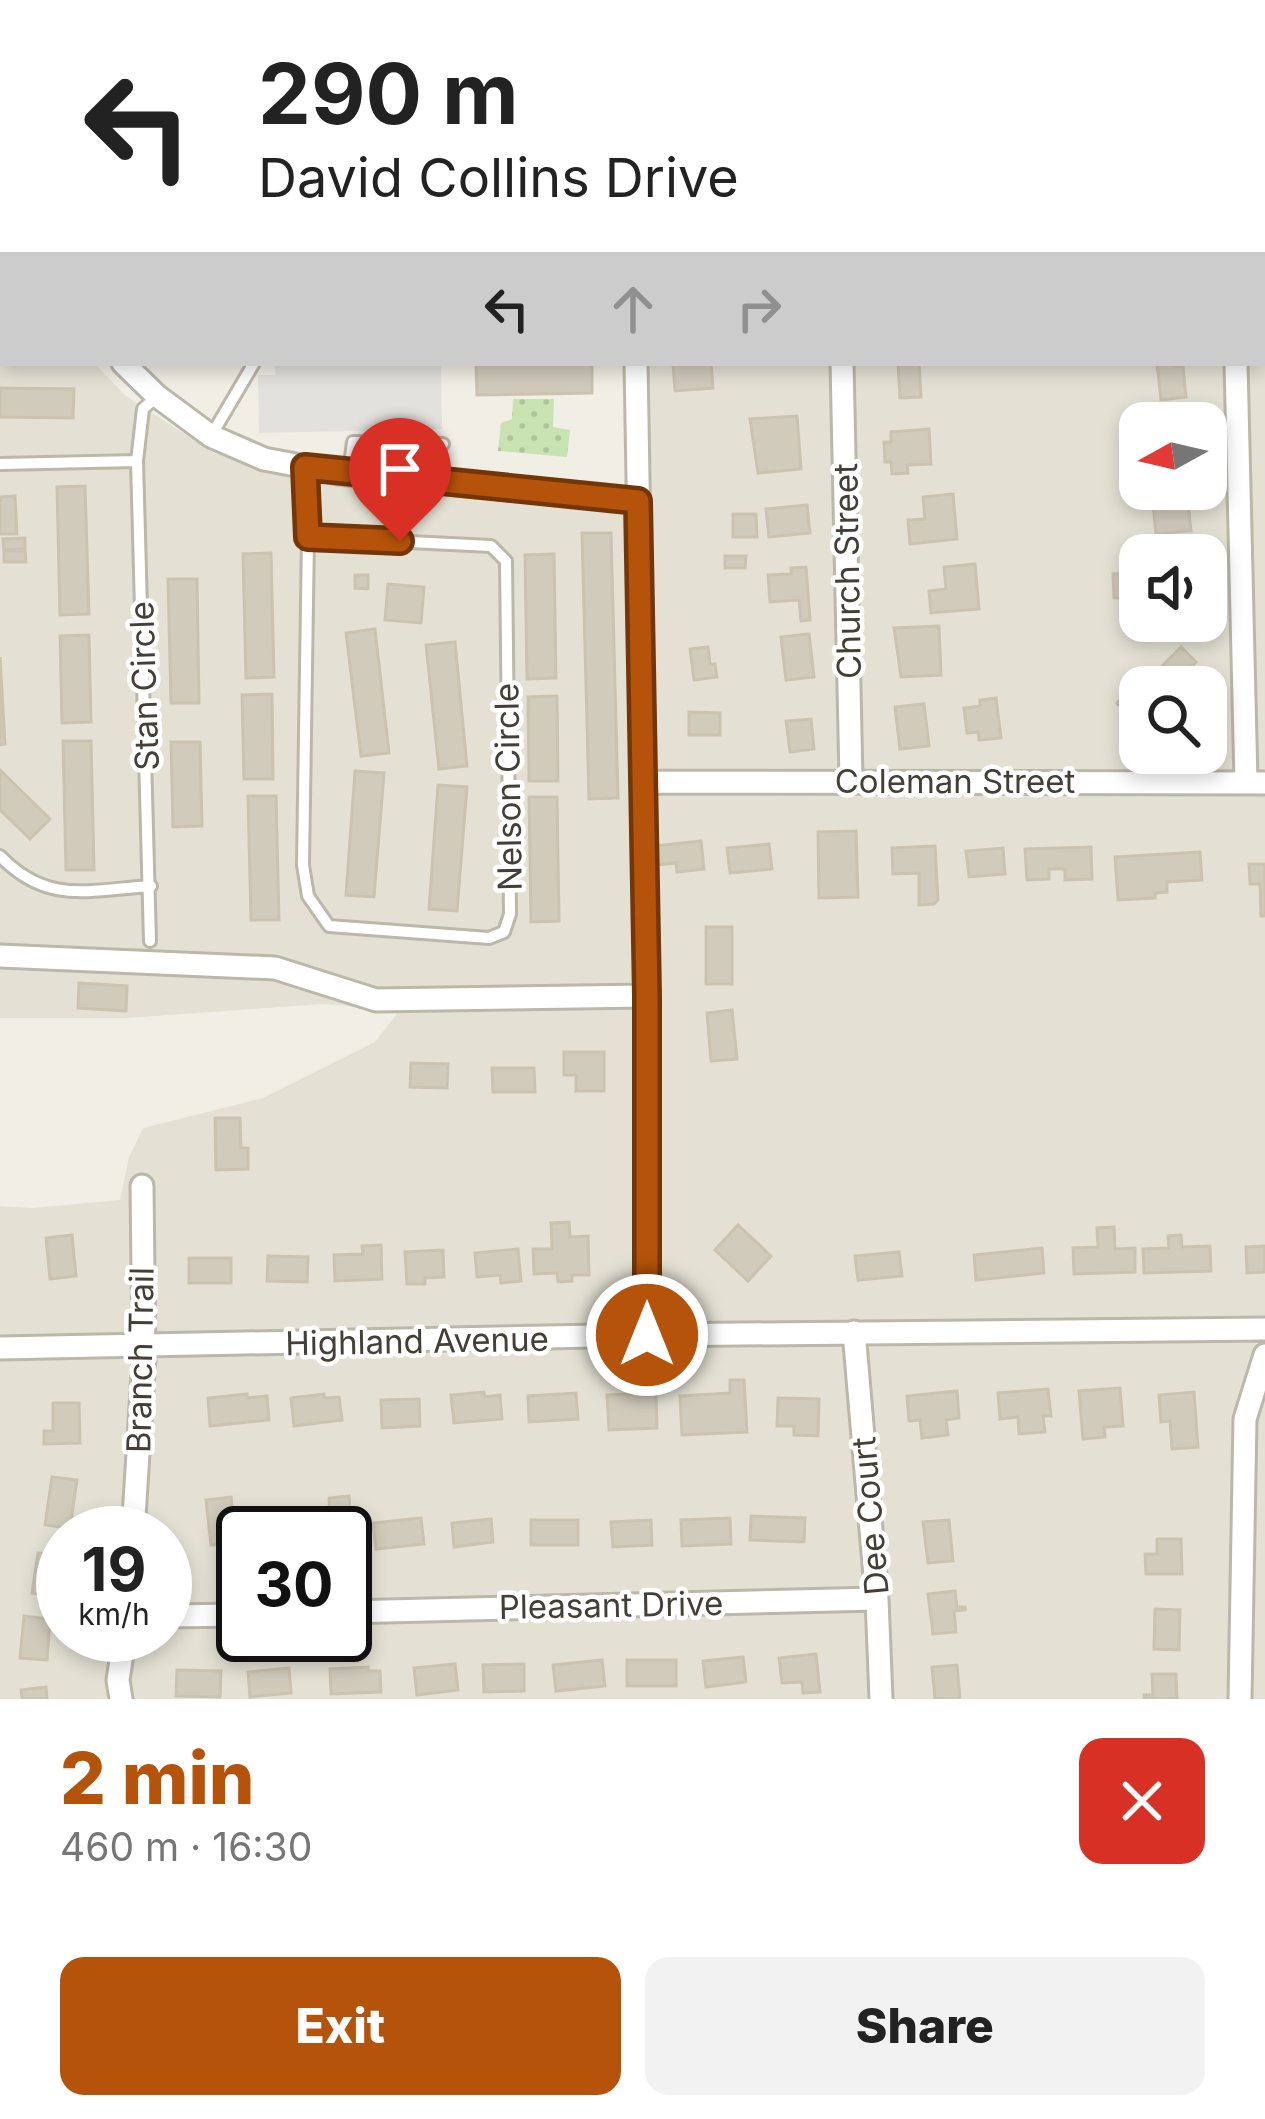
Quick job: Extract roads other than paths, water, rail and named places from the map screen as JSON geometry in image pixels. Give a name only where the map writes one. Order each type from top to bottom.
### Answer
[{"type":"street","points":[[126,366],[211,436],[264,459],[349,473],[638,501]]},
{"type":"street","points":[[636,366],[647,996],[647,1335]]},
{"type":"street","name":"Church Street","points":[[842,366],[851,779]]},
{"type":"street","points":[[1235,366],[1256,783]]},
{"type":"street","name":"Coleman Street","points":[[644,782],[1256,783]]},
{"type":"street","points":[[0,956],[274,968],[376,1000],[647,996]]},
{"type":"street","name":"Branch Trail","points":[[134,1506],[143,1348],[142,1186]]},
{"type":"street","name":"Highland Avenue","points":[[0,1348],[1265,1329]]},
{"type":"street","name":"Dee Court","points":[[854,1333],[881,1699]]},
{"type":"street","points":[[1240,1699],[1245,1419],[1265,1355]]},
{"type":"street","name":"Pleasant Drive","points":[[372,1611],[877,1599]]},
{"type":"street","points":[[121,1662],[121,1699]]},
{"type":"lane","points":[[211,436],[252,366]]},
{"type":"lane","name":"Stan Circle","points":[[150,941],[137,461],[143,409],[157,396]]},
{"type":"lane","points":[[349,473],[353,442],[442,444]]},
{"type":"lane","points":[[0,464],[137,461]]},
{"type":"lane","name":"Nelson Circle","points":[[305,467],[303,865],[308,896],[329,926],[489,938],[503,932],[510,914],[506,561],[491,546],[308,537]]},
{"type":"lane","points":[[0,856],[33,884],[51,890],[151,886]]}]
